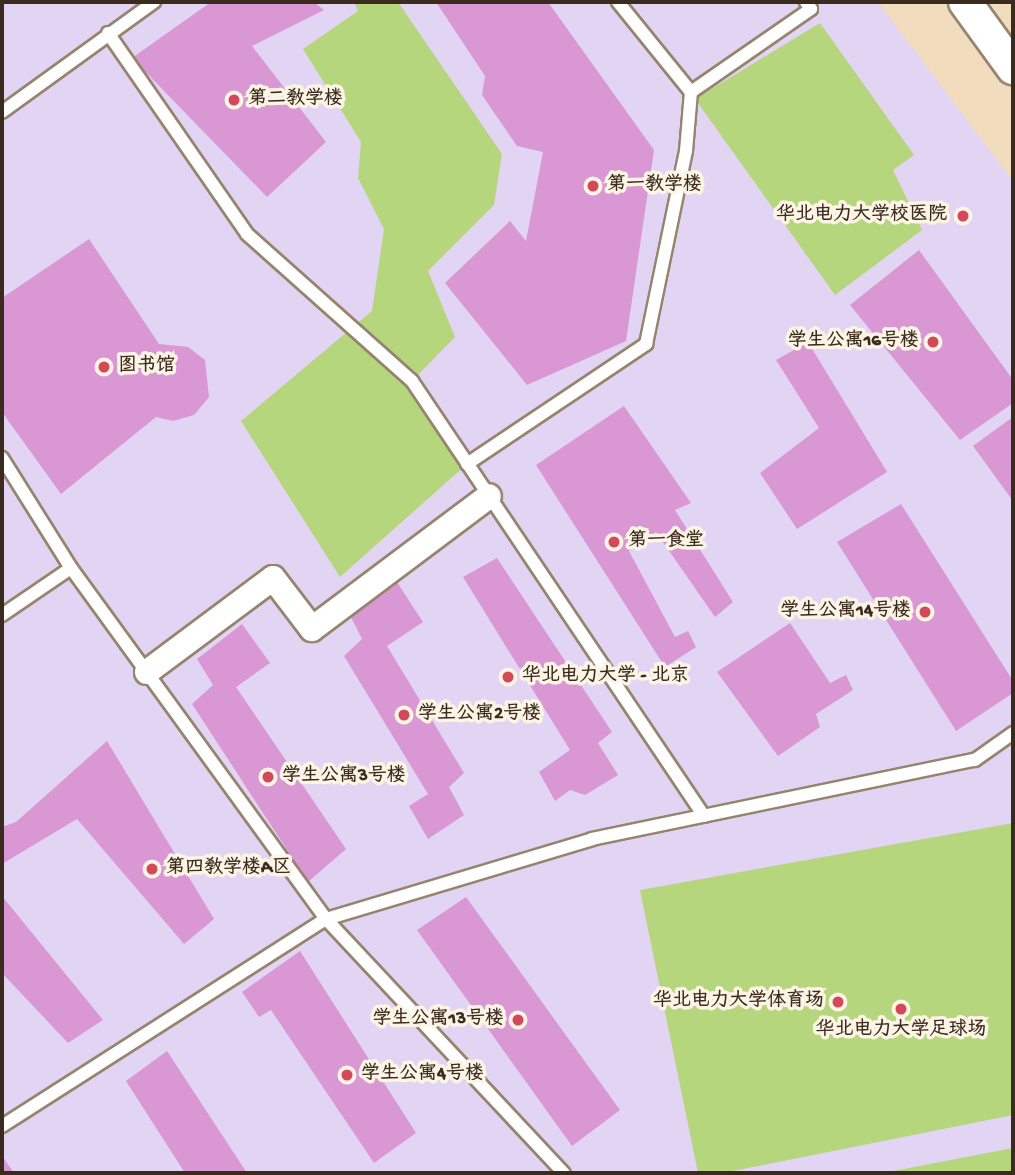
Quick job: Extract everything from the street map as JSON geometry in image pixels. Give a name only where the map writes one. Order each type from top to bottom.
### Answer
[{"type":"street","points":[[965,2],[1013,68]]},
{"type":"street","points":[[147,673],[273,578],[312,629],[489,496]]},
{"type":"lane","points":[[2,112],[154,2]]},
{"type":"lane","points":[[467,464],[646,344],[686,151],[691,92],[618,2]]},
{"type":"lane","points":[[691,92],[811,9],[806,2]]},
{"type":"lane","points":[[108,33],[247,233],[412,381],[704,816]]},
{"type":"lane","points":[[2,458],[71,568],[326,919],[564,1173]]},
{"type":"lane","points":[[2,615],[71,568]]},
{"type":"lane","points":[[2,1126],[326,919],[592,839],[975,760],[1013,733]]},
{"type":"shaded area","name":"华北电力大学 - 北京","points":[[2,2],[878,2],[1013,181],[1013,1173],[2,1173]]},
{"type":"green space","points":[[354,2],[398,2],[502,154],[494,205],[428,271],[455,337],[412,381],[467,464],[340,577],[241,421],[372,311],[384,229],[358,178],[361,142],[303,49],[358,11]]},
{"type":"green space","points":[[820,23],[914,155],[893,170],[922,230],[835,295],[695,99]]},
{"type":"green space","name":"华北电力大学体育场","points":[[1013,823],[1013,1115],[723,1173],[698,1173],[640,890]]},
{"type":"green space","points":[[1013,1148],[1013,1173],[883,1173]]},
{"type":"building","name":"第二教学楼","points":[[211,2],[314,2],[324,10],[252,46],[326,142],[267,197],[132,58]]},
{"type":"building","name":"第一教学楼","points":[[436,2],[548,2],[654,150],[626,341],[527,385],[445,283],[510,221],[526,241],[543,152],[517,146],[482,95],[485,76]]},
{"type":"building","name":"图书馆","points":[[89,239],[159,344],[188,347],[205,360],[209,397],[194,415],[173,421],[156,417],[61,494],[2,412],[2,298]]},
{"type":"building","name":"学生公寓16号楼","points":[[919,250],[1013,380],[1013,403],[960,440],[850,305]]},
{"type":"building","points":[[808,342],[887,472],[797,529],[760,473],[819,428],[776,360]]},
{"type":"building","name":"第一食堂","points":[[624,406],[691,503],[675,510],[733,602],[715,617],[656,532],[629,551],[675,637],[688,631],[696,647],[665,667],[536,465]]},
{"type":"building","points":[[1010,419],[1013,423],[1013,501],[973,446]]},
{"type":"building","name":"学生公寓14号楼","points":[[901,504],[1013,681],[1013,693],[956,731],[837,542]]},
{"type":"building","points":[[497,558],[612,732],[598,743],[618,775],[585,795],[570,790],[555,801],[539,772],[570,750],[463,577]]},
{"type":"building","name":"学生公寓2号楼","points":[[393,576],[423,622],[387,646],[464,773],[449,787],[464,815],[428,839],[409,806],[428,794],[344,656],[362,639],[346,607]]},
{"type":"building","points":[[790,623],[830,683],[846,675],[853,690],[816,714],[820,727],[778,756],[717,672]]},
{"type":"building","name":"学生公寓3号楼","points":[[242,624],[270,663],[236,687],[346,849],[308,882],[192,704],[213,685],[197,659]]},
{"type":"building","name":"第四教学楼A区","points":[[107,741],[214,919],[184,944],[77,819],[2,864],[2,827],[16,822]]},
{"type":"building","points":[[2,896],[103,1020],[68,1043],[2,973]]},
{"type":"building","name":"学生公寓13号楼","points":[[466,897],[620,1110],[572,1146],[417,930]]},
{"type":"building","name":"学生公寓4号楼","points":[[300,951],[416,1133],[374,1163],[271,1010],[259,1017],[242,992]]},
{"type":"building","points":[[167,1051],[247,1173],[185,1173],[126,1081]]},
{"type":"building","points":[[2,1156],[14,1173],[2,1173]]},
{"type":"place","name":"第二教学楼","points":[[234,100]]},
{"type":"place","name":"第一教学楼","points":[[593,186]]},
{"type":"place","name":"华北电力大学校医院","points":[[963,216]]},
{"type":"place","name":"学生公寓16号楼","points":[[933,342]]},
{"type":"place","name":"图书馆","points":[[104,367]]},
{"type":"place","name":"第一食堂","points":[[614,542]]},
{"type":"place","name":"学生公寓14号楼","points":[[925,612]]},
{"type":"place","name":"华北电力大学 - 北京","points":[[508,677]]},
{"type":"place","name":"学生公寓2号楼","points":[[404,715]]},
{"type":"place","name":"学生公寓3号楼","points":[[268,777]]},
{"type":"place","name":"第四教学楼A区","points":[[152,869]]},
{"type":"place","name":"华北电力大学体育场","points":[[838,1002]]},
{"type":"place","name":"华北电力大学足球场","points":[[901,1009]]},
{"type":"place","name":"学生公寓13号楼","points":[[518,1020]]},
{"type":"place","name":"学生公寓4号楼","points":[[347,1075]]}]
